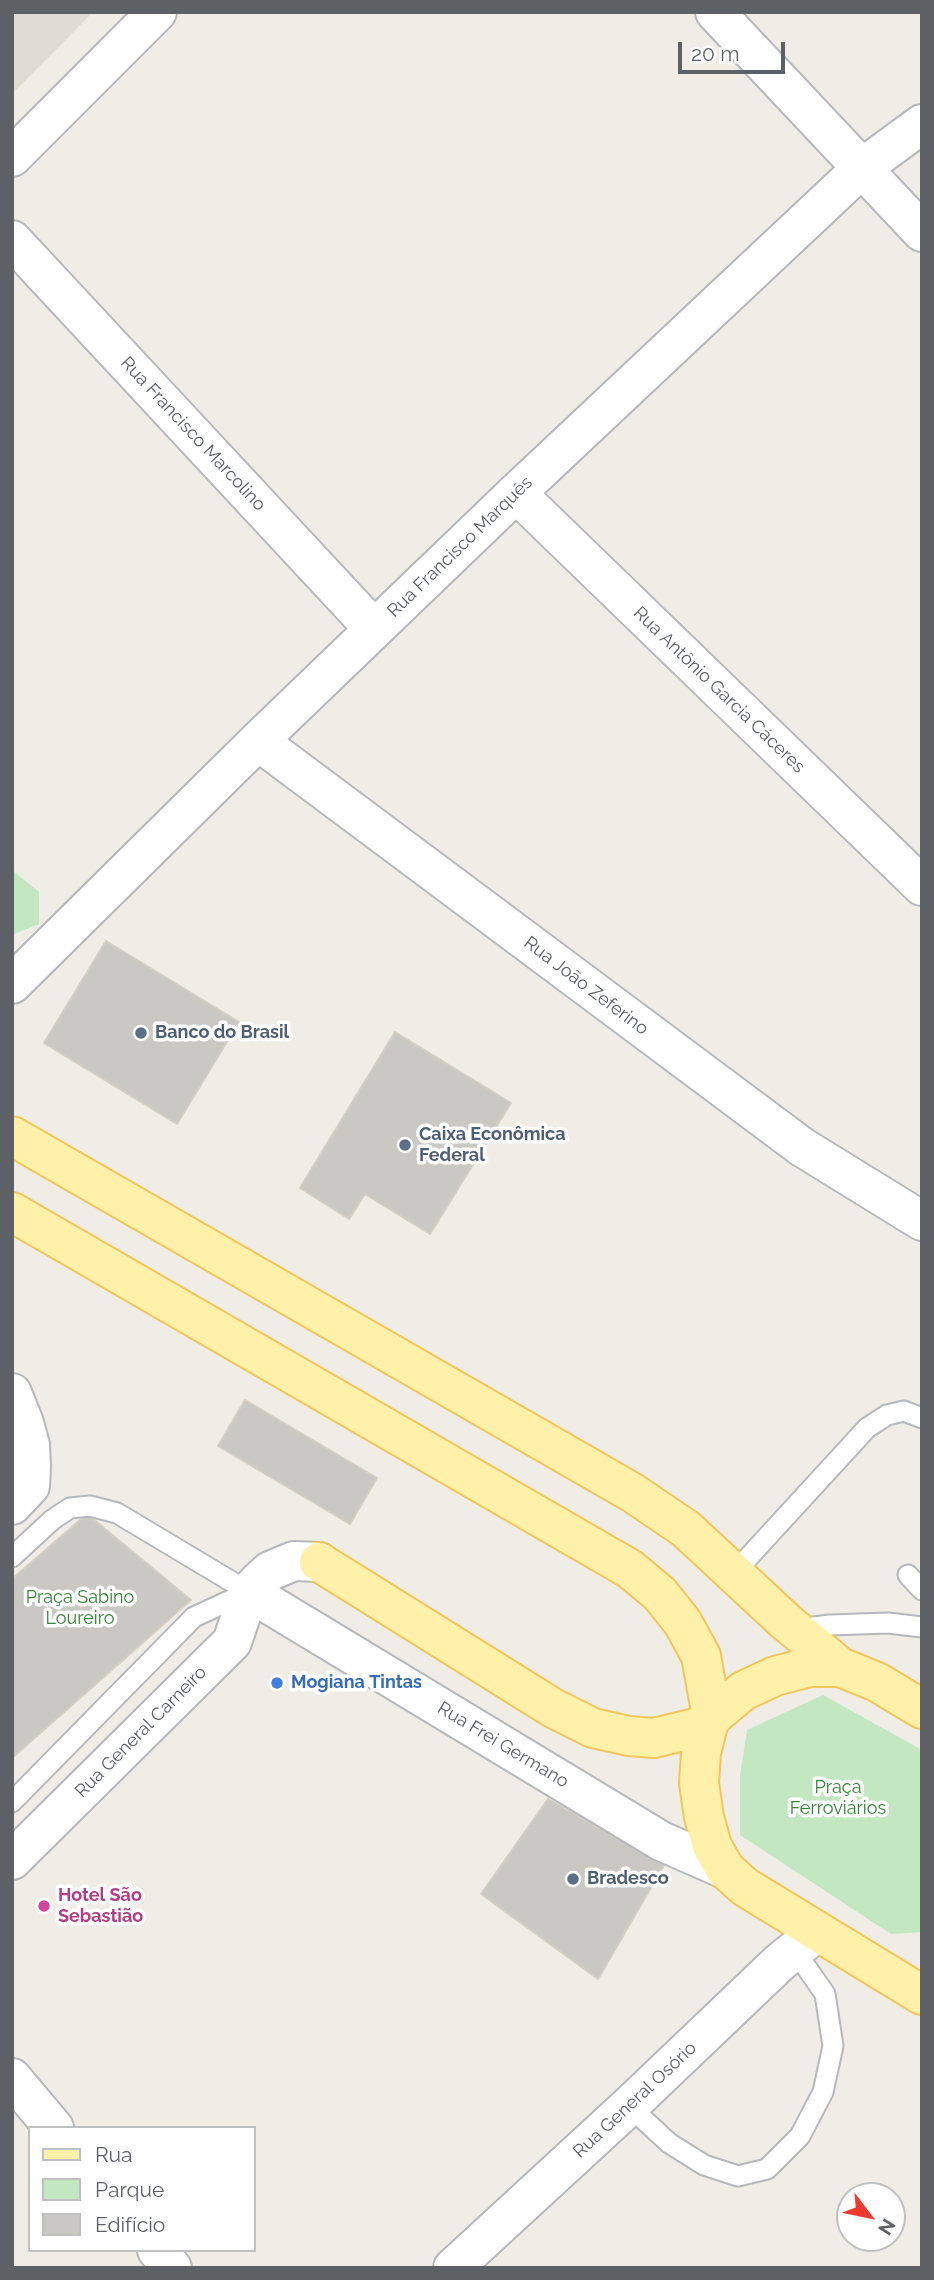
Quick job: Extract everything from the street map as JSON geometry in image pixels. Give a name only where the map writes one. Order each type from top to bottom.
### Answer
[{"type":"main road","points":[[12,1136],[633,1493],[685,1529],[840,1667],[877,1682],[922,1709]]},
{"type":"main road","points":[[12,1213],[630,1569],[660,1594],[683,1623],[701,1656],[710,1721],[701,1753],[698,1783],[712,1846],[725,1869],[806,1942],[905,1974],[922,1994]]},
{"type":"main road","points":[[319,1562],[553,1707],[593,1728],[629,1736],[654,1738],[710,1721],[743,1690],[775,1676],[810,1667],[840,1667]]},
{"type":"street","points":[[12,157],[157,12]]},
{"type":"street","points":[[715,12],[922,232]]},
{"type":"street","name":"Rua Francisco Marquês","points":[[17,973],[516,493],[862,168],[922,124]]},
{"type":"street","name":"Rua Francisco Marcolino","points":[[12,240],[374,629]]},
{"type":"street","name":"Rua Antônio Garcia Cáceres","points":[[516,493],[922,886]]},
{"type":"street","name":"Rua João Zeferino","points":[[258,741],[802,1147],[922,1221]]},
{"type":"street","points":[[12,1393],[30,1445],[21,1495]]},
{"type":"street","points":[[249,1592],[270,1571],[294,1561],[319,1562]]},
{"type":"street","name":"Rua General Carneiro","points":[[12,1860],[232,1642],[249,1592]]},
{"type":"street","name":"Rua Frei Germano","points":[[249,1592],[662,1841],[725,1869]]},
{"type":"street","name":"Rua General Osório","points":[[453,2268],[770,1972],[806,1942]]},
{"type":"street","points":[[12,2078],[52,2126]]},
{"type":"street","points":[[160,2252],[172,2268]]},
{"type":"lane","points":[[734,1573],[867,1428],[887,1415],[904,1411],[922,1418]]},
{"type":"lane","points":[[21,1495],[33,1510],[33,1537]]},
{"type":"lane","points":[[12,1557],[52,1520],[70,1508],[90,1506],[117,1513],[249,1592]]},
{"type":"lane","points":[[908,1575],[922,1590]]},
{"type":"lane","points":[[12,1802],[194,1617],[249,1592]]},
{"type":"lane","points":[[795,1629],[888,1623],[922,1628]]},
{"type":"lane","points":[[629,2106],[669,2143],[704,2165],[738,2176],[767,2169],[800,2136],[823,2092],[833,2046],[825,1994],[806,1942]]},
{"type":"shaded area","points":[[12,12],[93,12],[12,94]]},
{"type":"green space","points":[[12,870],[39,892],[39,924],[12,935]]},
{"type":"green space","name":"Praça Ferroviários","points":[[823,1695],[922,1750],[922,1932],[891,1934],[740,1835],[740,1776],[747,1730]]},
{"type":"building","name":"Banco do Brasil","points":[[106,941],[239,1022],[177,1124],[44,1043]]},
{"type":"building","name":"Caixa Econômica Federal","points":[[395,1032],[511,1103],[430,1234],[365,1194],[349,1219],[300,1188]]},
{"type":"building","points":[[245,1400],[377,1478],[350,1524],[218,1446]]},
{"type":"building","name":"Praça Sabino Loureiro","points":[[87,1514],[191,1600],[12,1758],[12,1579]]},
{"type":"building","name":"Bradesco","points":[[548,1799],[664,1865],[598,1979],[481,1894]]},
{"type":"place","name":"Banco do Brasil","points":[[141,1033]]},
{"type":"place","name":"Caixa Econômica Federal","points":[[405,1145]]},
{"type":"place","name":"Mogiana Tintas","points":[[277,1683]]},
{"type":"place","name":"Bradesco","points":[[573,1879]]},
{"type":"place","name":"Hotel São Sebastião","points":[[44,1906]]}]
